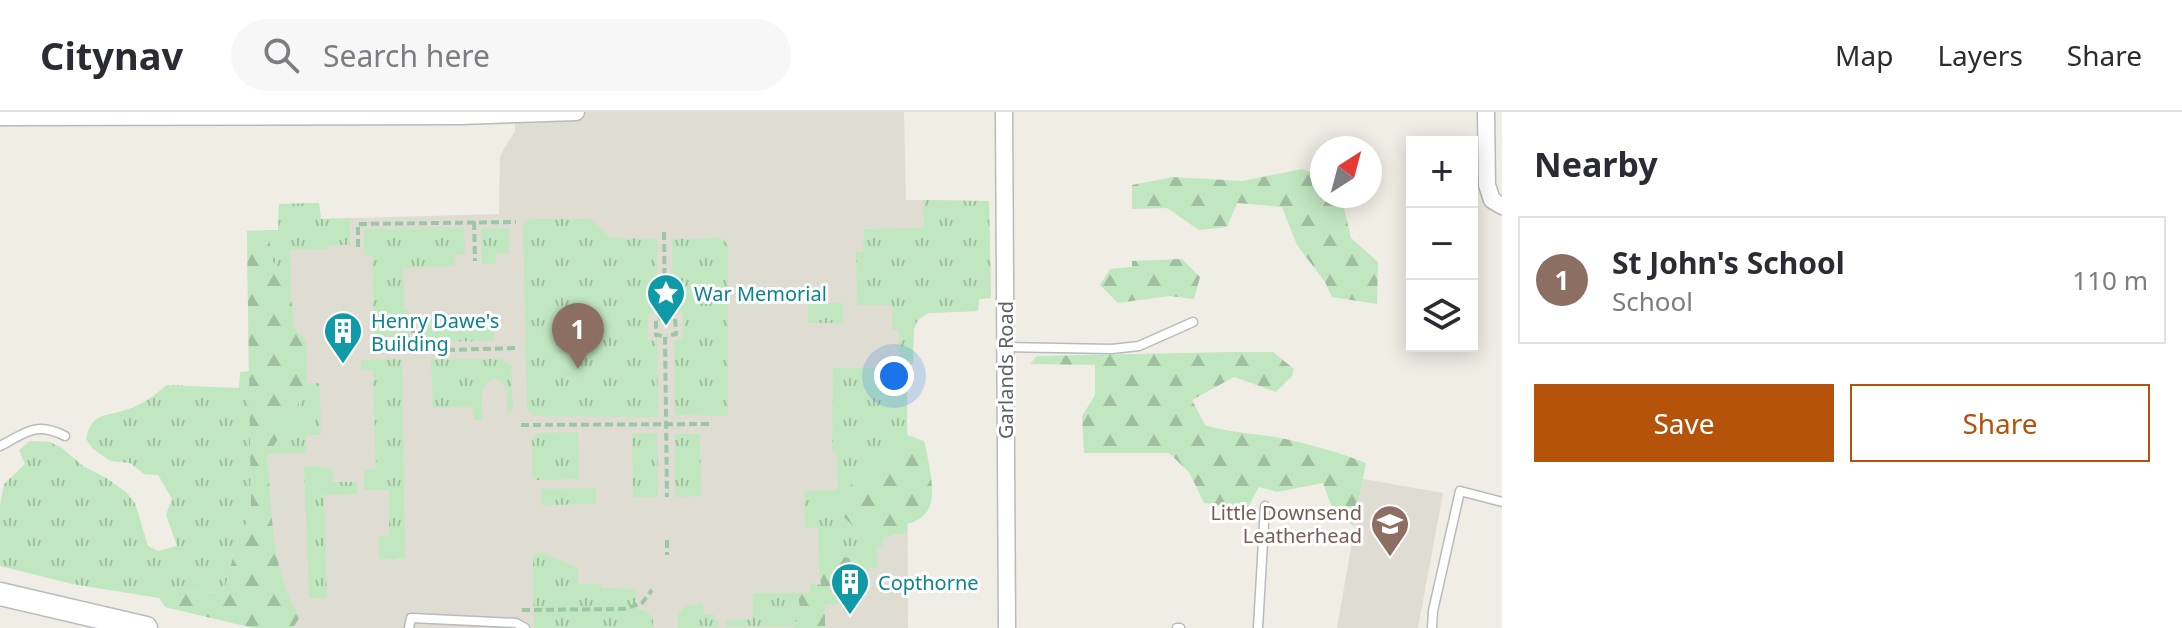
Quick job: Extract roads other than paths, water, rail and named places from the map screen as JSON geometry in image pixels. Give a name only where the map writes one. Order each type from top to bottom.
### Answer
[{"type":"main road","points":[[0,594],[146,628]]},
{"type":"street","points":[[0,117],[461,116],[576,112]]},
{"type":"street","name":"Garlands Road","points":[[1004,112],[1007,628]]},
{"type":"street","points":[[1486,112],[1487,185],[1492,200],[1502,206]]},
{"type":"lane","points":[[1006,347],[1112,349],[1139,346],[1193,322]]},
{"type":"lane","points":[[0,446],[29,429],[56,431],[65,436]]},
{"type":"lane","points":[[1432,628],[1433,611],[1460,491],[1502,502]]},
{"type":"lane","points":[[1258,628],[1265,506]]},
{"type":"lane","points":[[409,628],[411,618],[516,623],[525,628]]},
{"type":"place","name":"War Memorial","points":[[666,327]]},
{"type":"place","name":"Henry Dawe's Building","points":[[343,365]]},
{"type":"place","name":"St John's School","points":[[578,369]]},
{"type":"place","name":"Little Downsend Leatherhead","points":[[1390,558]]},
{"type":"place","name":"Copthorne","points":[[850,616]]}]
